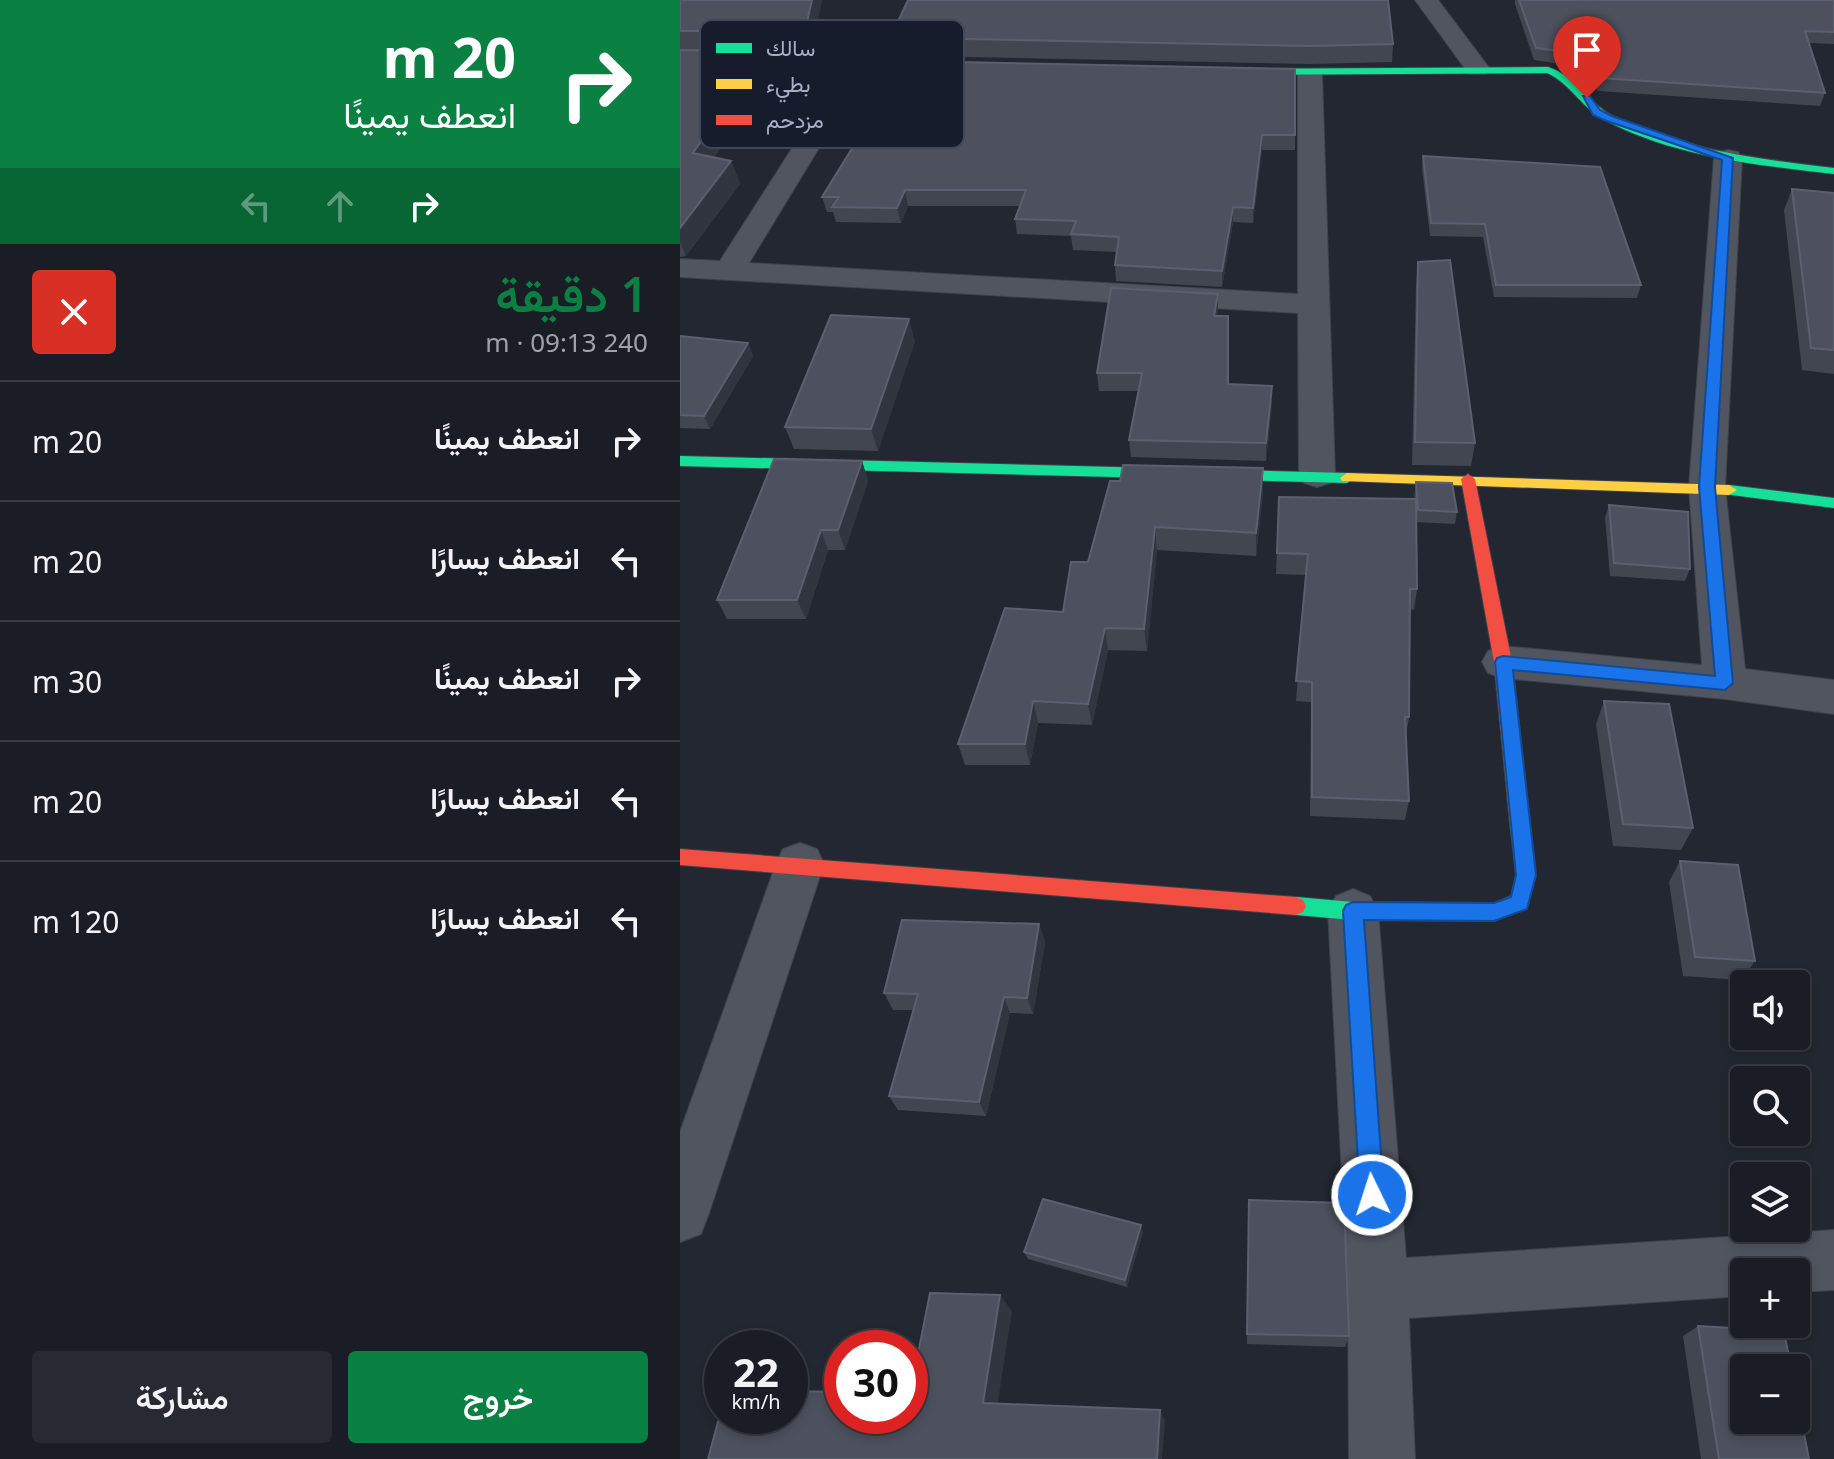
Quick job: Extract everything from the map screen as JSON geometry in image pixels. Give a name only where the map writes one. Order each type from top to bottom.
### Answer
[{"type":"street","points":[[1426,0],[1478,69]]},
{"type":"street","points":[[680,61],[700,61]]},
{"type":"street","points":[[964,66],[981,66]]},
{"type":"street","points":[[1215,71],[1310,74],[1548,70],[1564,74],[1577,84],[1597,112],[1728,158],[1834,171]]},
{"type":"street","points":[[1310,74],[1317,475]]},
{"type":"street","points":[[729,271],[806,148]]},
{"type":"street","points":[[1725,683],[1707,487],[1728,158]]},
{"type":"street","points":[[680,268],[1312,304]]},
{"type":"street","points":[[680,461],[1707,487],[1834,503]]},
{"type":"street","points":[[680,857],[800,864],[1353,911],[1494,912],[1520,902],[1526,875],[1503,662],[1468,479]]},
{"type":"street","points":[[1503,662],[1725,683],[1834,697]]},
{"type":"street","points":[[680,1213],[800,864]]},
{"type":"street","points":[[1353,911],[1378,1290],[1382,1459]]},
{"type":"street","points":[[1378,1290],[1834,1260]]},
{"type":"building","points":[[680,0],[812,0],[807,20],[700,20],[700,31],[680,31]]},
{"type":"building","points":[[908,0],[1388,0],[1393,44],[1311,46],[964,39],[964,20],[899,20]]},
{"type":"building","points":[[1519,0],[1834,0],[1834,32],[1805,31],[1825,93],[1601,78],[1591,64],[1576,53],[1536,48]]},
{"type":"building","points":[[680,50],[700,50],[700,143],[693,153],[731,161],[680,228]]},
{"type":"building","points":[[964,62],[1295,69],[1295,135],[1262,135],[1253,208],[1233,207],[1222,271],[1115,265],[1119,237],[1071,234],[1076,221],[1015,219],[1026,190],[905,190],[897,208],[832,207],[839,197],[822,197],[852,148],[964,148]]},
{"type":"building","points":[[1423,156],[1600,167],[1641,285],[1496,285],[1485,224],[1431,223]]},
{"type":"building","points":[[1792,189],[1834,193],[1834,350],[1811,348]]},
{"type":"building","points":[[1450,260],[1475,443],[1415,442],[1418,262]]},
{"type":"building","points":[[1111,288],[1218,294],[1214,316],[1228,316],[1228,384],[1272,386],[1266,443],[1129,440],[1142,373],[1097,373]]},
{"type":"building","points":[[831,315],[909,319],[871,429],[785,427]]},
{"type":"building","points":[[680,336],[748,343],[704,416],[680,415]]},
{"type":"building","points":[[774,459],[862,461],[838,530],[821,530],[797,600],[717,600]]},
{"type":"building","points":[[1123,465],[1263,468],[1256,533],[1155,527],[1144,629],[1105,628],[1088,704],[1033,701],[1025,744],[958,744],[1005,608],[1063,612],[1071,562],[1088,562],[1110,481],[1120,481]]},
{"type":"building","points":[[1416,482],[1452,483],[1457,512],[1418,510]]},
{"type":"building","points":[[1279,497],[1416,499],[1417,589],[1410,589],[1409,717],[1405,717],[1409,801],[1312,797],[1312,682],[1296,681],[1308,554],[1277,553]]},
{"type":"building","points":[[1609,505],[1688,512],[1690,569],[1614,563]]},
{"type":"building","points":[[1604,701],[1669,704],[1693,828],[1623,824]]},
{"type":"building","points":[[1680,861],[1738,865],[1755,961],[1695,957]]},
{"type":"building","points":[[902,920],[1039,924],[1027,998],[1004,997],[979,1102],[889,1096],[918,994],[884,993]]},
{"type":"building","points":[[1043,1199],[1141,1225],[1125,1280],[1024,1252]]},
{"type":"building","points":[[1249,1200],[1344,1203],[1349,1336],[1247,1334]]},
{"type":"building","points":[[930,1293],[1000,1295],[983,1403],[1160,1410],[1157,1459],[708,1459],[715,1434],[808,1434],[808,1391],[824,1392],[824,1434],[928,1434],[928,1330],[923,1330]]},
{"type":"building","points":[[1698,1326],[1730,1328],[1730,1338],[1785,1338],[1788,1354],[1730,1354],[1730,1434],[1804,1434],[1809,1459],[1719,1459]]},
{"type":"traffic: fast","points":[[680,61],[700,61]]},
{"type":"traffic: fast","points":[[1234,72],[1548,70],[1567,80],[1600,113],[1664,140],[1747,160],[1834,171]]},
{"type":"traffic: fast","points":[[680,461],[1347,478]]},
{"type":"traffic: fast","points":[[1729,490],[1834,503]]},
{"type":"traffic: fast","points":[[1296,906],[1353,911],[1494,912],[1520,902],[1526,875],[1520,824]]},
{"type":"traffic: slow","points":[[1347,478],[1729,490]]},
{"type":"traffic: jam","points":[[1468,479],[1503,662],[1520,824]]},
{"type":"traffic: jam","points":[[680,857],[1296,906]]},
{"type":"route","points":[[1372,1195],[1353,911],[1494,912],[1520,902],[1526,875],[1503,662],[1725,683],[1707,487],[1728,158],[1608,118],[1597,112],[1587,98]]}]
